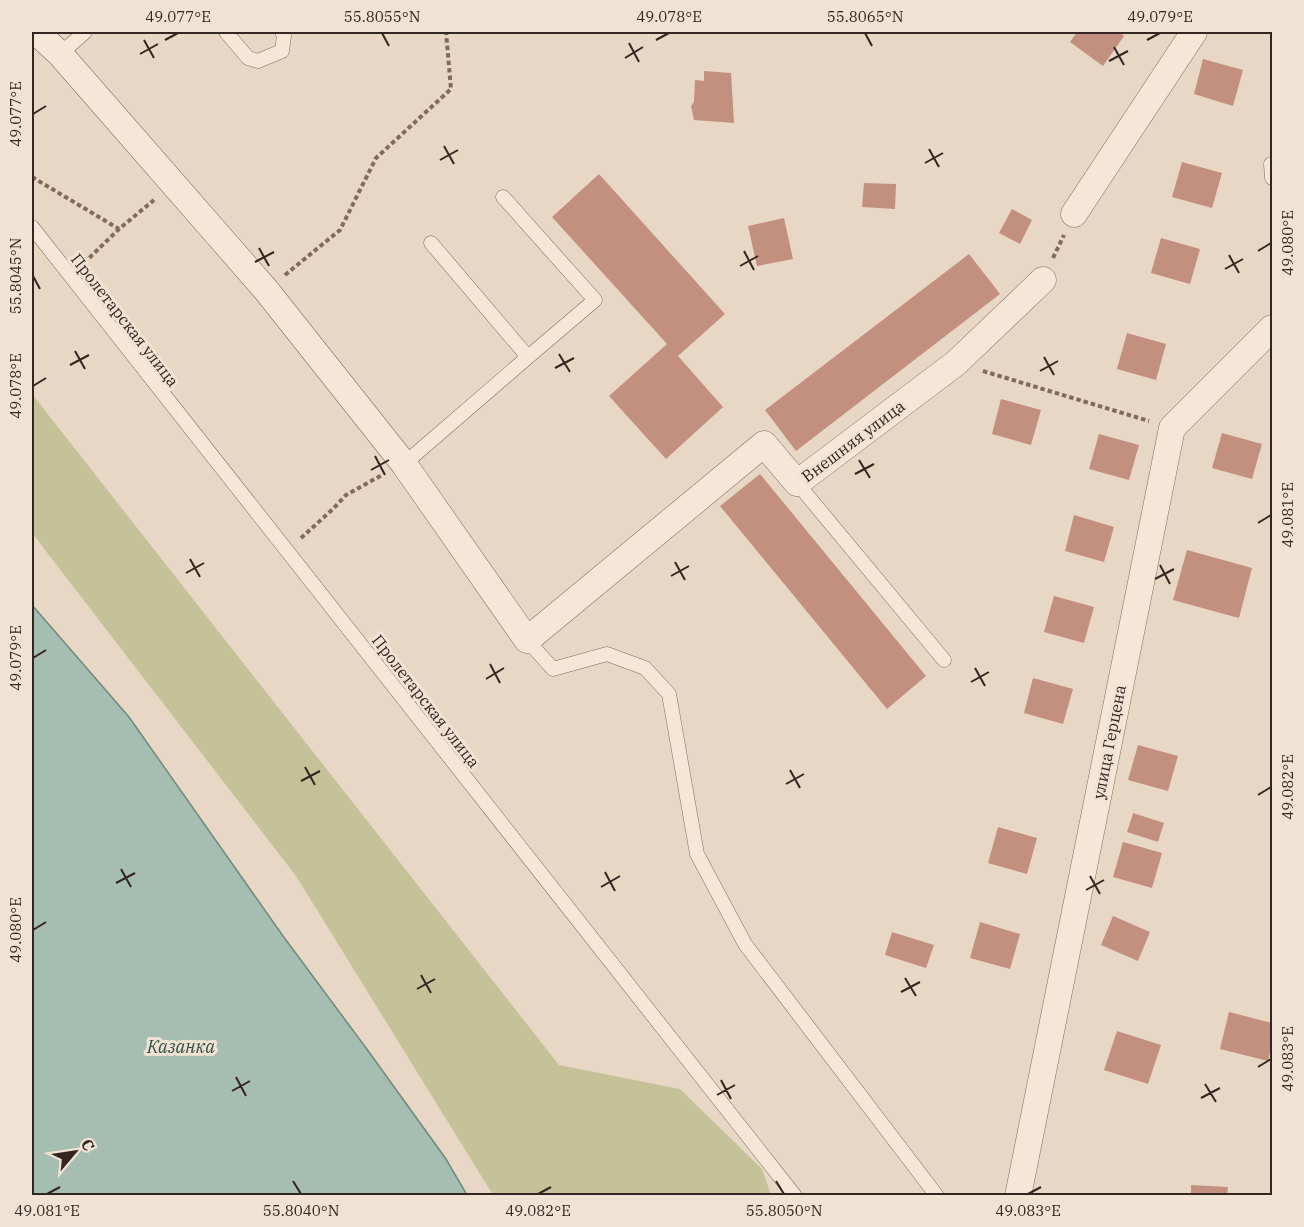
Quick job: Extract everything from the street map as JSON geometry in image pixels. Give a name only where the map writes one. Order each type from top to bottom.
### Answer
[{"type":"street","points":[[36,32],[60,54],[266,291],[404,464],[527,640]]},
{"type":"street","points":[[1074,214],[1194,32]]},
{"type":"street","name":"Внешняя улица","points":[[527,640],[764,444],[797,483],[956,363],[1043,280]]},
{"type":"street","points":[[1172,428],[1272,328]]},
{"type":"street","name":"улица Герцена","points":[[1018,1196],[1172,428]]},
{"type":"lane","points":[[60,54],[85,32]]},
{"type":"lane","points":[[226,32],[248,58],[258,61],[282,51],[284,36],[282,32]]},
{"type":"lane","points":[[404,464],[595,300],[503,197]]},
{"type":"lane","name":"Пролетарская улица","points":[[32,227],[795,1196]]},
{"type":"lane","points":[[431,243],[528,357]]},
{"type":"lane","points":[[797,483],[944,660]]},
{"type":"lane","points":[[527,640],[553,669],[607,654],[645,669],[669,694],[697,854],[745,944],[937,1196]]},
{"type":"path","points":[[266,291],[340,230],[376,158],[451,89],[446,32]]},
{"type":"path","points":[[32,177],[119,229]]},
{"type":"path","points":[[70,276],[119,229],[174,184]]},
{"type":"path","points":[[1043,280],[1074,214]]},
{"type":"path","points":[[956,363],[1172,428]]},
{"type":"path","points":[[286,551],[346,495],[404,464]]},
{"type":"shaded area","points":[[32,394],[559,1065],[680,1089],[762,1169],[771,1195],[493,1195],[296,876],[32,533]]},
{"type":"water","name":"Казанка","points":[[32,605],[129,717],[283,936],[446,1159],[467,1195],[32,1195]]},
{"type":"building","points":[[1077,32],[1119,32],[1124,36],[1103,66],[1070,42]]},
{"type":"building","points":[[1203,59],[1243,70],[1233,106],[1194,94]]},
{"type":"building","points":[[704,71],[731,73],[734,123],[694,120],[691,106],[694,102],[695,80],[704,81]]},
{"type":"building","points":[[1182,162],[1222,173],[1212,208],[1172,197]]},
{"type":"building","points":[[599,174],[725,314],[678,356],[723,407],[666,459],[609,396],[667,344],[552,217]]},
{"type":"building","points":[[864,183],[896,184],[895,209],[862,207]]},
{"type":"building","points":[[1012,209],[1032,220],[1020,244],[999,233]]},
{"type":"building","points":[[784,218],[793,259],[757,266],[748,226]]},
{"type":"building","points":[[1161,238],[1200,249],[1190,284],[1151,273]]},
{"type":"building","points":[[969,254],[1000,294],[796,451],[765,410]]},
{"type":"building","points":[[1127,333],[1166,344],[1156,380],[1117,369]]},
{"type":"building","points":[[1001,399],[1041,410],[1031,445],[992,434]]},
{"type":"building","points":[[1222,433],[1262,444],[1252,479],[1212,468]]},
{"type":"building","points":[[1099,434],[1139,445],[1129,480],[1089,469]]},
{"type":"building","points":[[760,474],[926,676],[887,709],[720,506]]},
{"type":"building","points":[[1074,515],[1114,527],[1104,562],[1065,551]]},
{"type":"building","points":[[1187,550],[1252,568],[1239,618],[1173,600]]},
{"type":"building","points":[[1054,596],[1094,607],[1084,643],[1044,632]]},
{"type":"building","points":[[1033,678],[1073,689],[1063,724],[1024,713]]},
{"type":"building","points":[[1138,745],[1178,756],[1168,791],[1128,780]]},
{"type":"building","points":[[1133,813],[1164,823],[1158,842],[1127,832]]},
{"type":"building","points":[[998,827],[1037,838],[1027,874],[988,863]]},
{"type":"building","points":[[1123,842],[1162,853],[1152,888],[1113,877]]},
{"type":"building","points":[[1113,916],[1150,932],[1138,961],[1101,945]]},
{"type":"building","points":[[980,922],[1020,934],[1010,969],[970,958]]},
{"type":"building","points":[[892,932],[934,945],[926,968],[885,955]]},
{"type":"building","points":[[1229,1012],[1272,1023],[1272,1043],[1268,1061],[1220,1049]]},
{"type":"building","points":[[1117,1031],[1161,1045],[1148,1084],[1104,1070]]},
{"type":"building","points":[[1191,1185],[1228,1187],[1227,1196],[1191,1196]]}]
